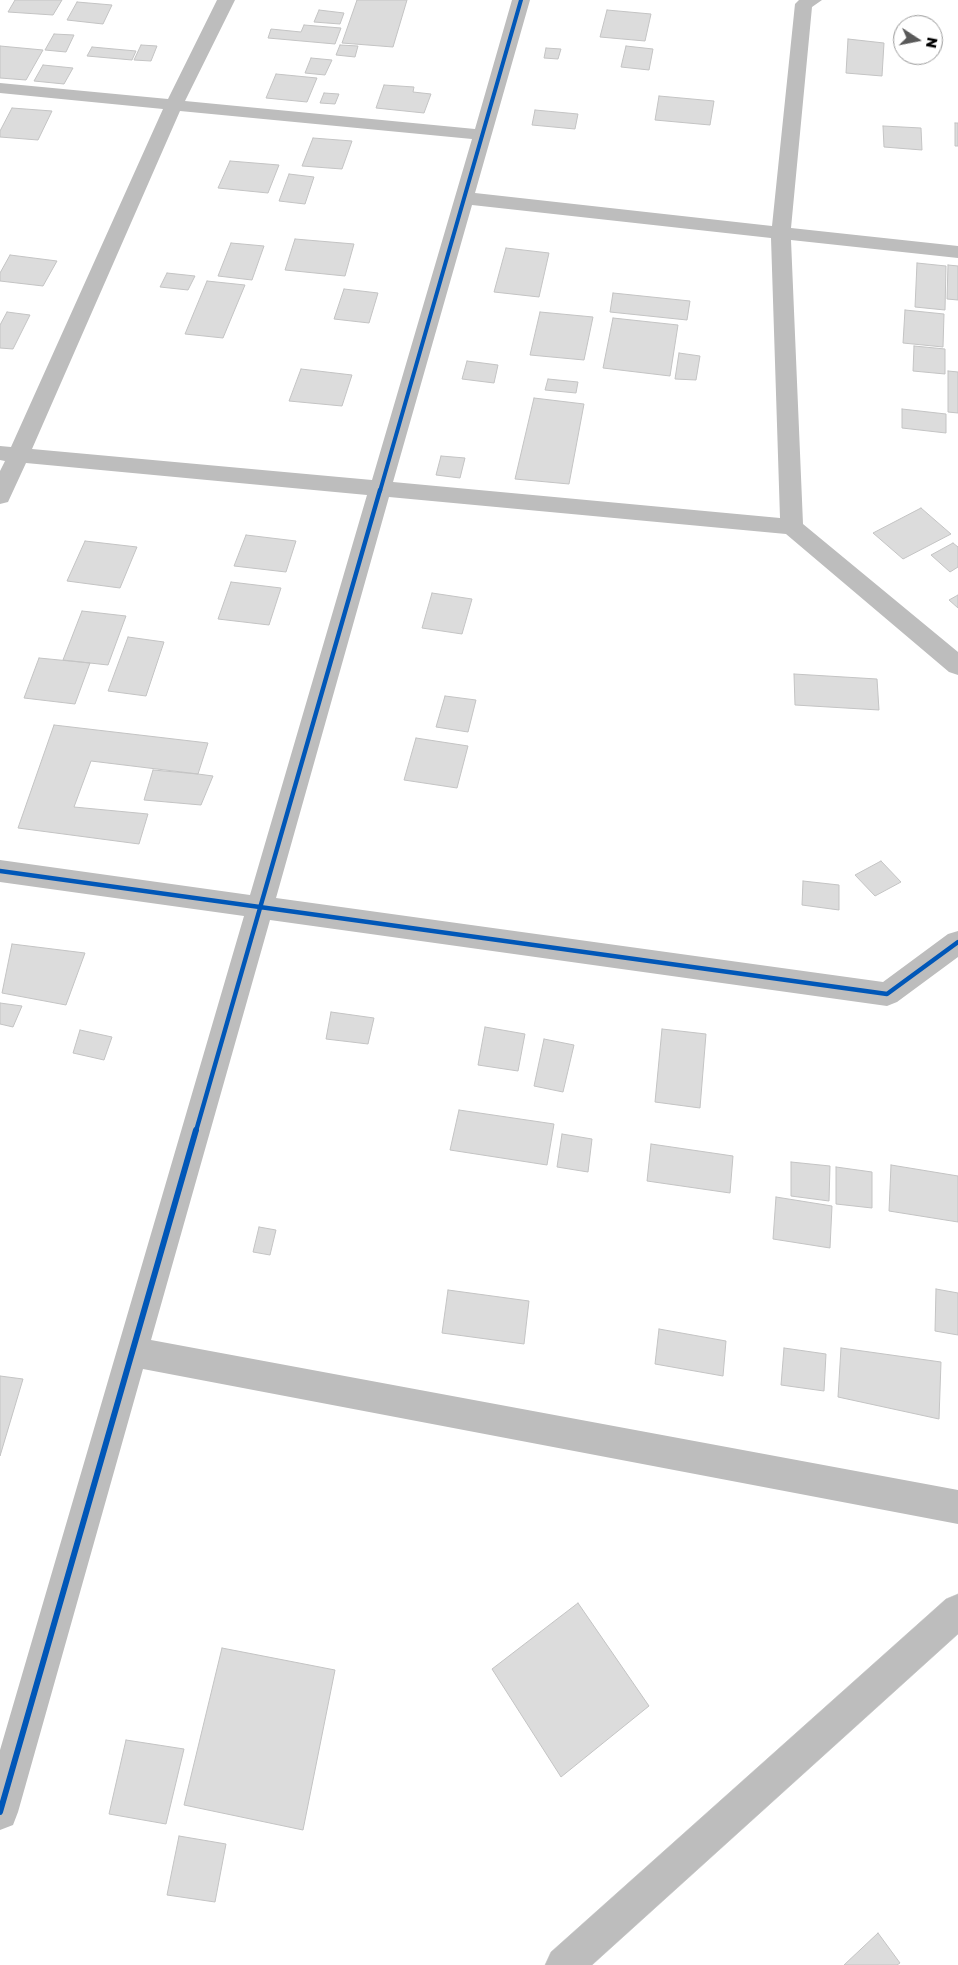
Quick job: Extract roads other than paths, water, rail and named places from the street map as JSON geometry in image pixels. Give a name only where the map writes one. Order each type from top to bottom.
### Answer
[{"type":"street","points":[[0,496],[9,453],[174,105],[226,0]]},
{"type":"street","points":[[0,1812],[484,135],[521,0]]},
{"type":"street","points":[[792,527],[781,233],[804,4],[813,0]]},
{"type":"street","points":[[0,88],[484,135]]},
{"type":"street","points":[[465,198],[958,252]]},
{"type":"street","points":[[9,453],[792,527],[958,666]]},
{"type":"street","points":[[0,871],[887,994],[958,942]]},
{"type":"street","points":[[132,1352],[958,1507]]},
{"type":"street","points":[[564,1965],[958,1612]]}]
